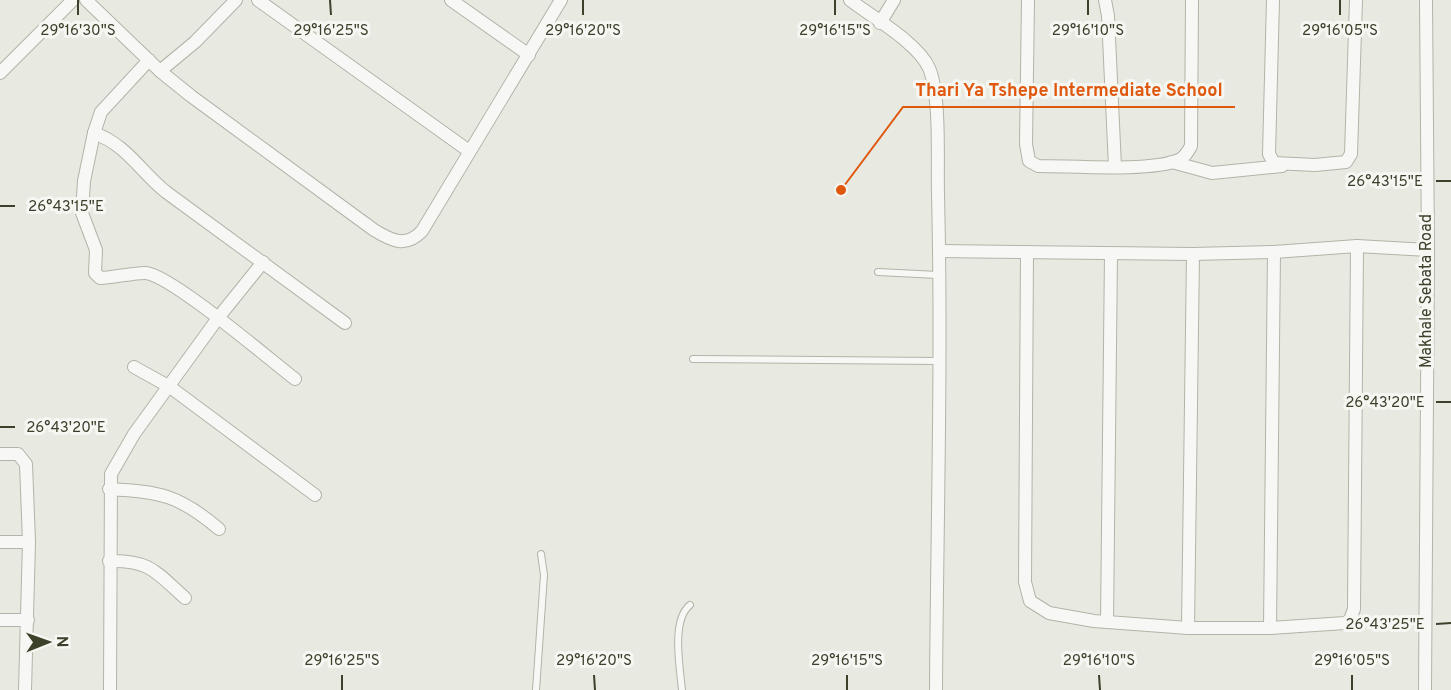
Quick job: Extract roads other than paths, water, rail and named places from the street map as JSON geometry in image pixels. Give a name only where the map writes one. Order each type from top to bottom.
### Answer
[{"type":"street","points":[[0,73],[73,0]]},
{"type":"street","points":[[86,0],[160,70],[361,221],[397,242],[409,241],[422,231],[561,0]]},
{"type":"street","points":[[160,70],[195,42],[236,0]]},
{"type":"street","points":[[258,0],[469,151]]},
{"type":"street","points":[[452,0],[529,54]]},
{"type":"street","points":[[850,0],[924,59],[932,79],[936,111],[939,251],[936,690]]},
{"type":"street","points":[[880,23],[894,0]]},
{"type":"street","points":[[1028,0],[1026,144],[1029,161],[1038,166],[1115,167],[1172,162],[1212,173],[1245,172],[1290,165],[1336,164],[1350,159],[1353,145],[1356,0]]},
{"type":"street","points":[[1105,0],[1108,16],[1115,167]]},
{"type":"street","points":[[1172,162],[1187,154],[1193,136],[1192,0]]},
{"type":"street","points":[[1273,0],[1268,147],[1274,163],[1290,165]]},
{"type":"street","name":"Makhale Sebata Road","points":[[1425,690],[1428,250],[1426,0]]},
{"type":"street","points":[[149,60],[101,112],[94,133],[84,182],[82,213],[96,250],[96,276],[100,278],[150,274],[218,318],[295,379]]},
{"type":"street","points":[[94,133],[133,157],[154,183],[345,323]]},
{"type":"street","points":[[939,251],[1194,254],[1274,252],[1358,246],[1428,250]]},
{"type":"street","points":[[1027,252],[1027,593],[1030,601],[1049,613],[1107,622],[1188,628],[1270,628],[1345,623],[1350,620],[1354,609],[1358,246]]},
{"type":"street","points":[[1270,628],[1274,252]]},
{"type":"street","points":[[1107,622],[1111,254]]},
{"type":"street","points":[[1188,628],[1194,254]]},
{"type":"street","points":[[110,690],[109,489],[111,474],[123,450],[218,318],[263,262]]},
{"type":"street","points":[[134,367],[170,387],[315,495]]},
{"type":"street","points":[[0,454],[18,454],[26,464],[29,542],[25,690]]},
{"type":"street","points":[[109,489],[148,492],[178,500],[196,510],[219,529]]},
{"type":"street","points":[[0,542],[29,542]]},
{"type":"street","points":[[109,561],[132,560],[147,565],[185,598]]},
{"type":"street","points":[[0,620],[28,620]]},
{"type":"lane","points":[[878,272],[938,275]]},
{"type":"lane","points":[[693,359],[938,361]]},
{"type":"lane","points":[[536,690],[544,575],[541,554]]},
{"type":"lane","points":[[682,690],[678,654],[679,622],[684,609],[690,605]]},
{"type":"place","name":"Thari Ya Tshepe Intermediate School","points":[[841,190]]}]
